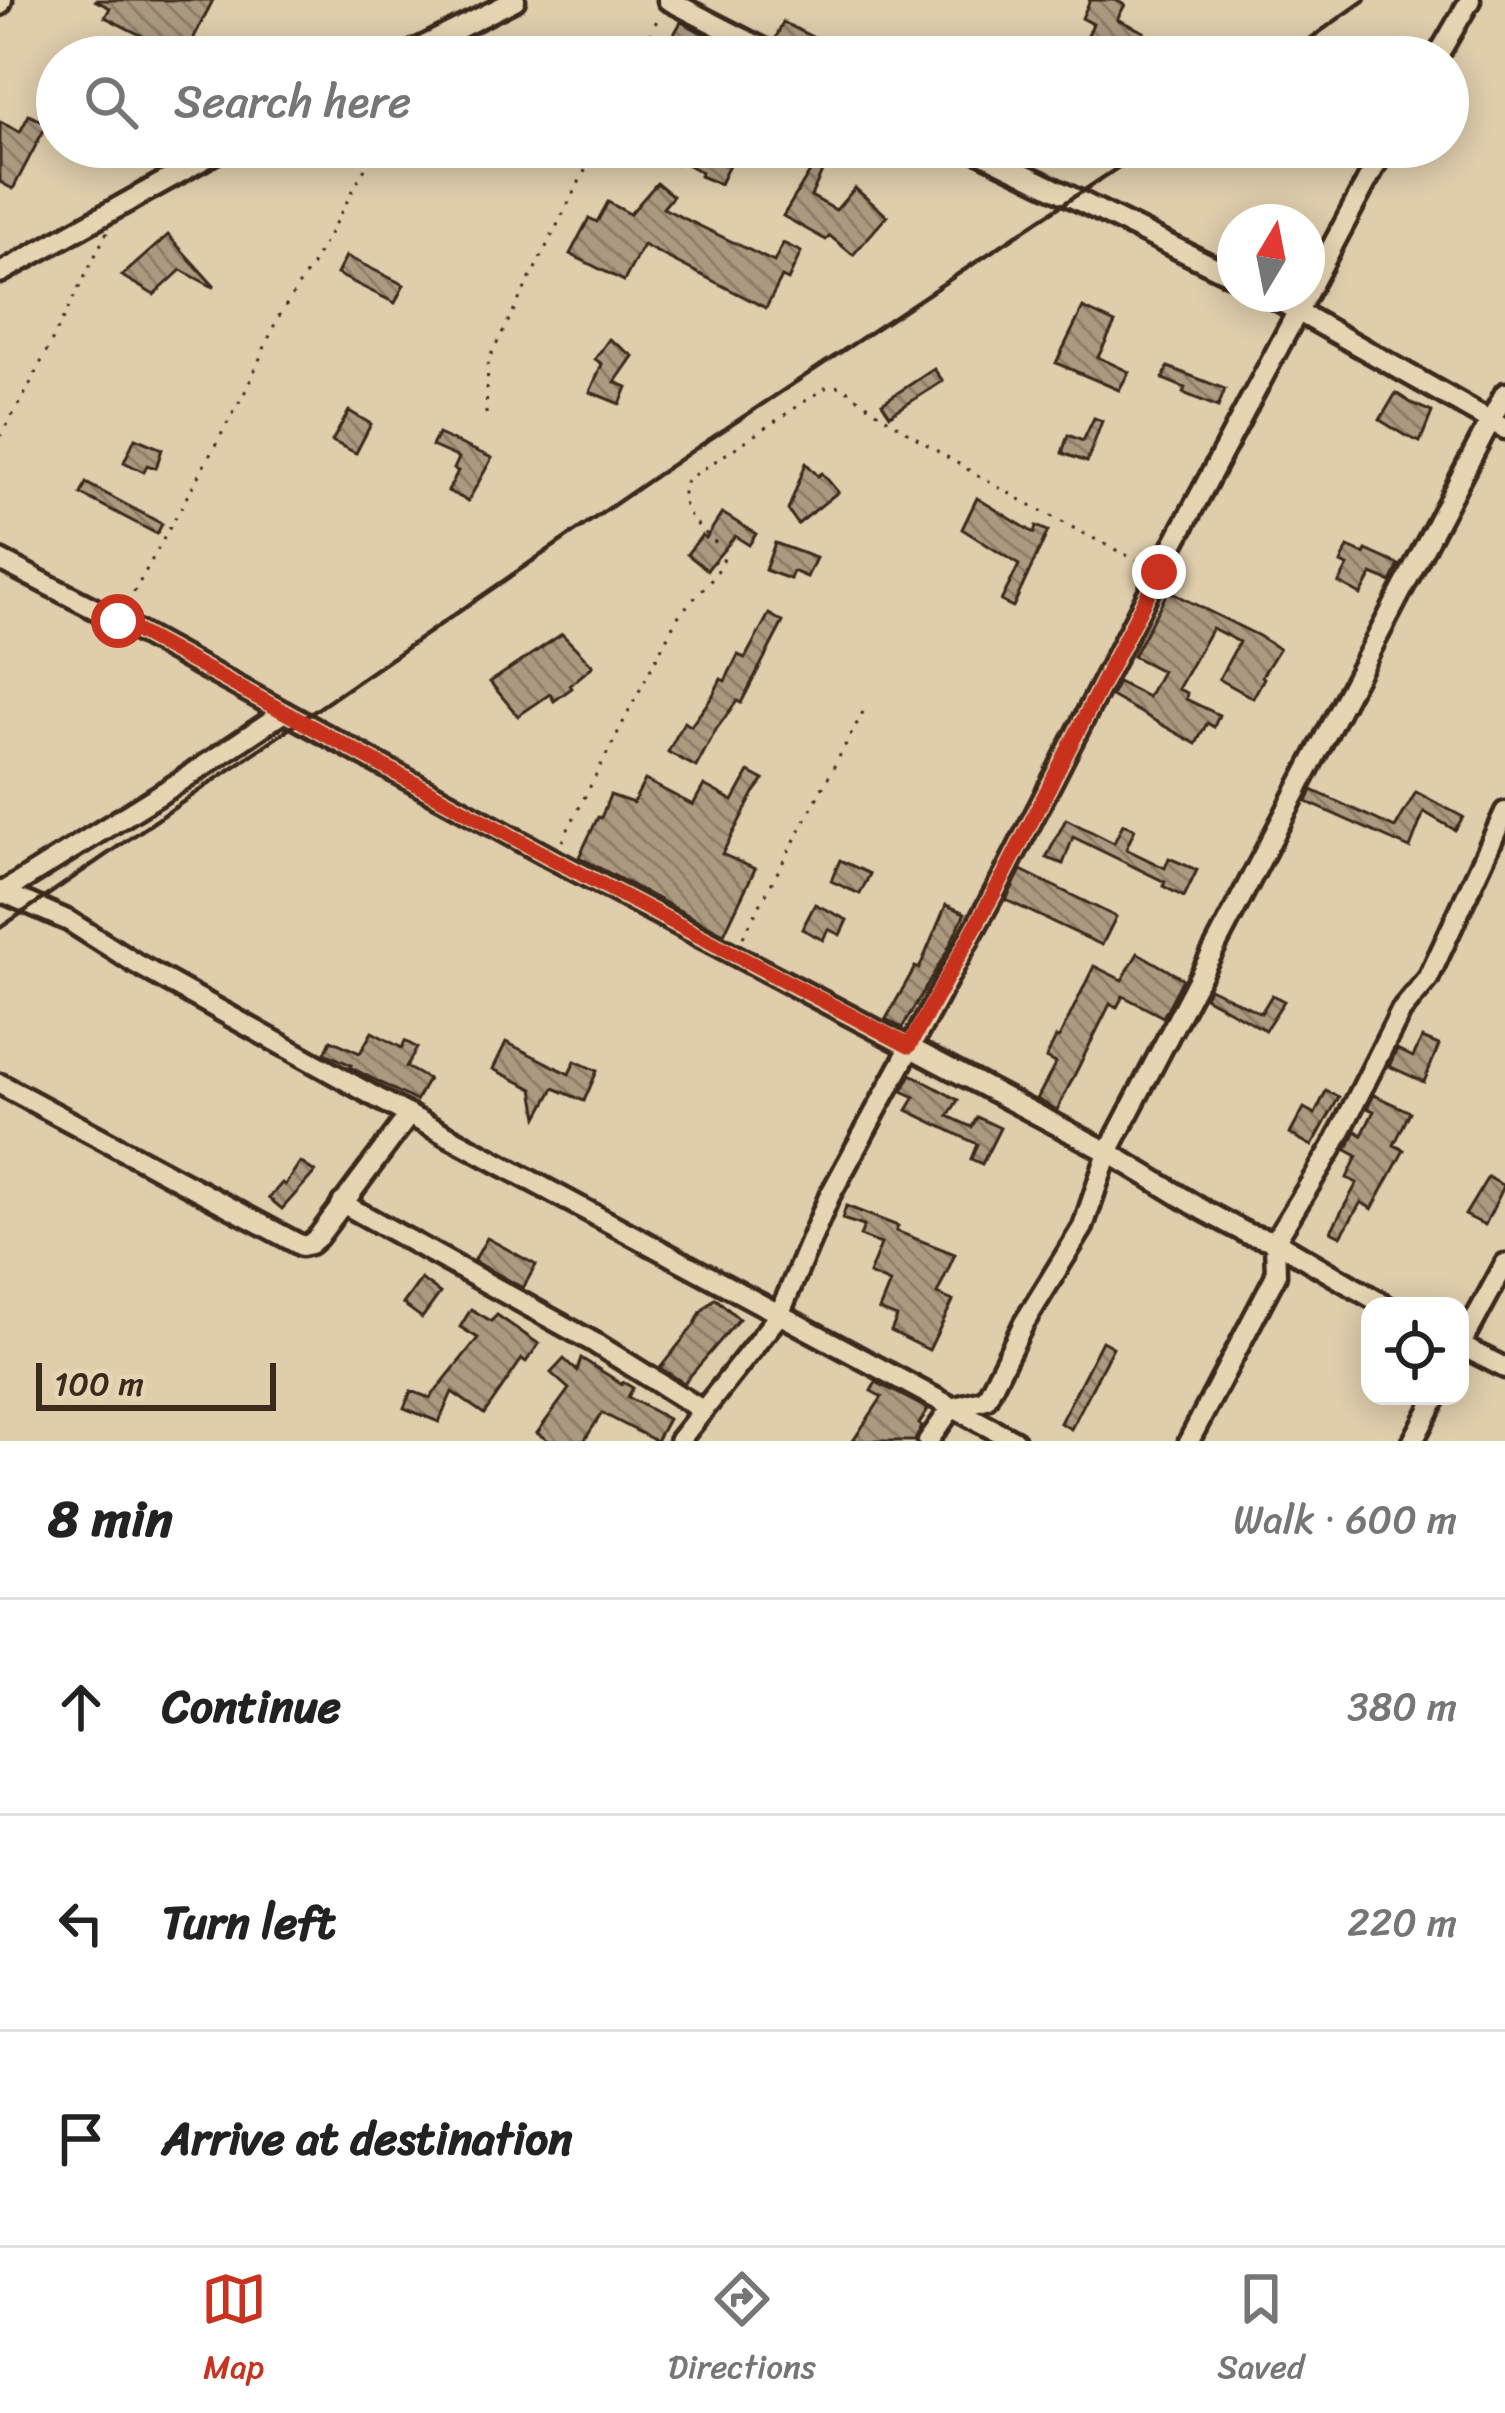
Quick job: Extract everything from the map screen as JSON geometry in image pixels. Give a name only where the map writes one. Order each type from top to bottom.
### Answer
[{"type":"street","points":[[444,36],[515,0]]},
{"type":"street","points":[[667,0],[738,36]]},
{"type":"street","points":[[1449,36],[1470,0]]},
{"type":"street","points":[[0,273],[188,168]]},
{"type":"street","points":[[1012,168],[1217,268]]},
{"type":"street","points":[[1325,260],[1374,168]]},
{"type":"street","points":[[679,1441],[779,1315],[829,1197],[1005,873],[1297,312]]},
{"type":"street","points":[[1300,312],[1498,425]]},
{"type":"street","points":[[928,1441],[952,1408],[986,1399],[1024,1323],[1083,1227],[1108,1152],[1498,425],[1505,393]]},
{"type":"street","points":[[0,560],[1108,1152],[1203,1210],[1248,1234],[1275,1241],[1371,1297]]},
{"type":"street","points":[[1,892],[284,712]]},
{"type":"street","points":[[1189,1441],[1276,1275],[1275,1241],[1331,1148],[1401,1011],[1428,980],[1505,812]]},
{"type":"street","points":[[1,892],[69,922],[409,1114],[1015,1441]]},
{"type":"street","points":[[0,1084],[302,1246],[318,1237],[409,1114]]},
{"type":"street","points":[[342,1203],[595,1343],[702,1410]]},
{"type":"street","points":[[1469,1330],[1505,1264]]},
{"type":"street","points":[[1469,1350],[1505,1368]]},
{"type":"street","points":[[1413,1441],[1432,1405]]},
{"type":"path","points":[[650,36],[667,0]]},
{"type":"path","points":[[118,621],[247,388],[277,320],[365,168]]},
{"type":"path","points":[[486,414],[491,356],[586,168]]},
{"type":"path","points":[[0,437],[122,204]]},
{"type":"path","points":[[553,859],[677,618],[723,564],[725,551],[700,528],[681,500],[681,491],[687,481],[825,388],[842,386],[922,443],[1159,572]]},
{"type":"path","points":[[734,955],[863,712]]},
{"type":"building","points":[[94,0],[213,0],[195,36],[143,36],[105,17],[110,8]]},
{"type":"building","points":[[1090,0],[1115,0],[1125,5],[1117,19],[1144,32],[1142,36],[1087,36],[1093,24],[1082,18]]},
{"type":"building","points":[[681,22],[708,36],[673,36]]},
{"type":"building","points":[[783,22],[810,36],[777,36]]},
{"type":"building","points":[[29,115],[36,118],[36,145],[13,189],[0,182],[0,122],[20,132]]},
{"type":"building","points":[[694,168],[728,168],[720,184],[700,176]]},
{"type":"building","points":[[812,168],[824,168],[811,196],[836,210],[855,188],[887,216],[853,255],[830,236],[826,240],[783,216]]},
{"type":"building","points":[[657,183],[673,196],[663,208],[774,262],[783,243],[801,252],[788,280],[782,277],[766,308],[643,245],[624,281],[570,254],[589,218],[597,222],[608,202],[630,214]]},
{"type":"building","points":[[168,235],[213,287],[181,270],[154,295],[122,276]]},
{"type":"building","points":[[346,256],[404,285],[395,303],[337,274]]},
{"type":"building","points":[[1083,308],[1115,323],[1098,357],[1129,372],[1119,390],[1056,363]]},
{"type":"building","points":[[609,339],[633,356],[615,382],[627,387],[620,404],[590,392],[602,364],[595,359]]},
{"type":"building","points":[[1168,367],[1225,389],[1218,407],[1163,379]]},
{"type":"building","points":[[934,369],[943,381],[890,415],[882,403]]},
{"type":"building","points":[[1396,393],[1432,412],[1420,442],[1380,420]]},
{"type":"building","points":[[349,411],[371,424],[356,453],[332,441]]},
{"type":"building","points":[[1094,418],[1102,421],[1087,462],[1062,453],[1068,435],[1083,441]]},
{"type":"building","points":[[438,434],[492,458],[468,501],[448,491],[459,458],[432,446]]},
{"type":"building","points":[[135,438],[162,449],[156,468],[147,465],[144,472],[124,462]]},
{"type":"building","points":[[806,463],[838,492],[798,524],[788,510]]},
{"type":"building","points":[[86,483],[162,524],[157,534],[81,494]]},
{"type":"building","points":[[977,498],[1034,533],[1036,526],[1048,531],[1013,607],[1001,601],[1019,565],[962,529]]},
{"type":"building","points":[[722,513],[756,534],[749,545],[735,536],[707,570],[687,554],[702,535],[706,538]]},
{"type":"building","points":[[775,543],[816,558],[807,577],[793,571],[790,579],[765,570]]},
{"type":"building","points":[[1348,547],[1399,565],[1391,582],[1372,574],[1361,595],[1339,583],[1348,566],[1341,563]]},
{"type":"building","points":[[1168,591],[1279,649],[1253,698],[1219,679],[1239,642],[1212,628],[1178,689],[1187,693],[1186,699],[1219,715],[1214,727],[1207,723],[1196,744],[1111,696],[1118,682],[1148,697],[1162,671],[1133,656]]},
{"type":"building","points":[[769,614],[783,622],[741,703],[737,701],[717,728],[696,767],[668,752],[684,722],[691,726],[721,679],[725,681],[738,655],[745,658]]},
{"type":"building","points":[[562,634],[593,666],[554,701],[550,694],[518,716],[490,682]]},
{"type":"building","points":[[749,772],[764,780],[722,854],[755,869],[724,934],[579,857],[610,795],[633,803],[645,780],[693,805],[704,785],[733,801]]},
{"type":"building","points":[[1312,790],[1395,828],[1416,792],[1463,817],[1455,830],[1424,812],[1410,848],[1307,802]]},
{"type":"building","points":[[1066,819],[1114,843],[1123,824],[1135,829],[1126,849],[1165,868],[1169,858],[1197,870],[1184,897],[1163,886],[1165,882],[1073,837],[1063,864],[1046,858]]},
{"type":"building","points":[[840,860],[870,874],[860,894],[831,881]]},
{"type":"building","points":[[1021,870],[1116,917],[1102,945],[1006,900]]},
{"type":"building","points":[[815,904],[847,920],[840,935],[828,929],[823,940],[802,929]]},
{"type":"building","points":[[946,905],[965,913],[902,1028],[886,1019],[915,967],[919,969]]},
{"type":"building","points":[[1138,953],[1183,979],[1163,1017],[1123,996],[1117,1007],[1110,1004],[1057,1110],[1037,1099],[1056,1063],[1046,1058],[1094,966],[1122,980]]},
{"type":"building","points":[[1209,988],[1261,1013],[1272,995],[1284,1001],[1265,1030],[1205,997]]},
{"type":"building","points":[[372,1032],[402,1048],[405,1041],[417,1048],[406,1067],[428,1079],[416,1101],[325,1053],[331,1040],[360,1053]]},
{"type":"building","points":[[1422,1038],[1439,1045],[1424,1082],[1389,1066],[1397,1049],[1413,1057]]},
{"type":"building","points":[[506,1042],[569,1074],[575,1061],[597,1071],[584,1101],[554,1088],[538,1117],[533,1089],[493,1069]]},
{"type":"building","points":[[911,1074],[958,1100],[948,1116],[972,1127],[977,1117],[1000,1128],[982,1164],[971,1159],[977,1144],[907,1110],[915,1097],[902,1091]]},
{"type":"building","points":[[1326,1091],[1339,1097],[1312,1146],[1290,1134],[1304,1108],[1315,1114]]},
{"type":"building","points":[[1374,1095],[1410,1112],[1394,1145],[1404,1150],[1372,1209],[1361,1202],[1341,1236],[1331,1231],[1357,1183],[1347,1178],[1357,1156],[1346,1150],[1356,1131],[1362,1135],[1374,1111],[1367,1108]]},
{"type":"building","points":[[300,1162],[315,1172],[282,1209],[269,1198],[285,1185]]},
{"type":"building","points":[[1488,1177],[1504,1186],[1485,1225],[1465,1215]]},
{"type":"building","points":[[846,1206],[955,1254],[937,1294],[953,1301],[929,1350],[891,1331],[897,1317],[879,1310],[890,1283],[869,1274],[881,1244],[860,1236],[864,1226],[842,1219]]},
{"type":"building","points":[[487,1238],[536,1265],[523,1288],[474,1261]]},
{"type":"building","points":[[421,1279],[440,1293],[422,1318],[403,1304]]},
{"type":"building","points":[[715,1298],[739,1319],[684,1383],[660,1368]]},
{"type":"building","points":[[471,1309],[491,1321],[497,1315],[539,1344],[526,1362],[522,1359],[484,1414],[452,1392],[439,1422],[404,1408],[411,1391],[430,1398],[478,1338],[460,1327]]},
{"type":"building","points":[[1102,1341],[1113,1347],[1071,1429],[1060,1423]]},
{"type":"building","points":[[581,1358],[633,1388],[628,1397],[668,1419],[656,1441],[602,1413],[584,1441],[549,1441],[537,1433],[569,1389],[551,1373],[564,1359],[577,1371]]},
{"type":"building","points":[[876,1382],[928,1409],[915,1441],[853,1441],[882,1397],[871,1391]]},
{"type":"railway","points":[[1314,36],[1365,0]]},
{"type":"railway","points":[[0,928],[692,451],[1117,168]]},
{"type":"route","points":[[118,621],[553,859],[909,1046],[1005,873],[1159,572]]}]
